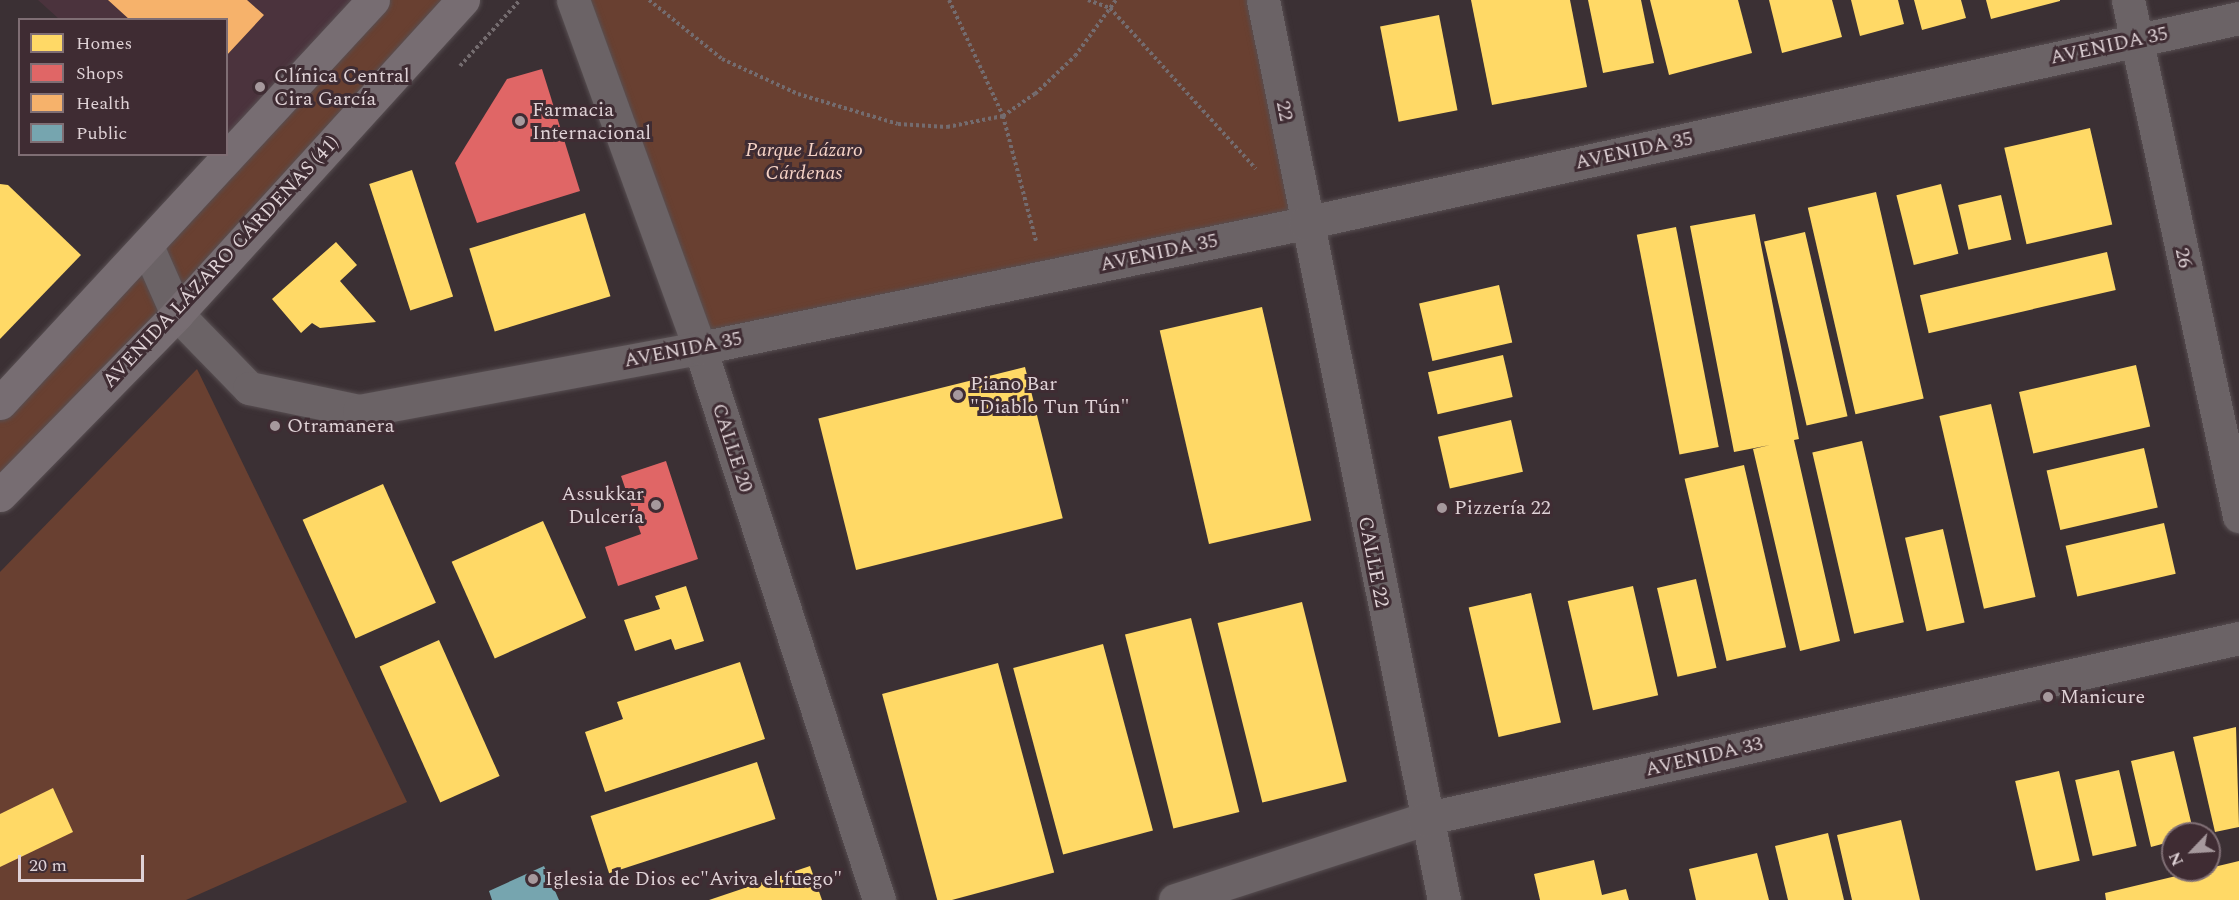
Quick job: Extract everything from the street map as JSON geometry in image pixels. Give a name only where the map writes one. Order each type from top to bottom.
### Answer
[{"type":"main road","points":[[0,403],[373,0]]},
{"type":"main road","name":"AVENIDA LÁZARO CÁRDENAS (41)","points":[[0,495],[177,314],[463,0]]},
{"type":"street","name":"CALLE 20","points":[[573,0],[700,348],[879,900]]},
{"type":"street","name":"22","points":[[1263,0],[1305,223]]},
{"type":"street","name":"26","points":[[2128,0],[2239,516]]},
{"type":"street","name":"AVENIDA 35","points":[[147,246],[177,314],[249,388],[359,411],[700,348],[1305,223],[2239,18]]},
{"type":"street","name":"CALLE 22","points":[[1305,223],[1424,819],[1444,900]]},
{"type":"street","name":"AVENIDA 33","points":[[1175,900],[1424,819],[2239,638]]},
{"type":"path","points":[[649,0],[722,59],[798,94],[898,124],[947,127],[1003,116],[1075,56],[1116,0]]},
{"type":"path","points":[[949,0],[1003,116],[1045,277]]},
{"type":"path","points":[[1088,0],[1110,8],[1258,171]]},
{"type":"shaded area","name":"Clínica Central Cira García","points":[[38,0],[373,0],[228,152],[228,18],[58,18]]},
{"type":"green space","points":[[373,0],[463,0],[0,495],[0,403]]},
{"type":"green space","name":"Parque Lázaro Cárdenas","points":[[573,0],[1263,0],[1305,223],[700,348]]},
{"type":"green space","points":[[197,369],[407,802],[186,900],[0,900],[0,572]]},
{"type":"building: Homes","points":[[1471,0],[1570,0],[1587,87],[1492,105]]},
{"type":"building: Homes","points":[[1588,0],[1641,0],[1654,63],[1603,73]]},
{"type":"building: Homes","points":[[1650,0],[1738,0],[1752,53],[1669,75]]},
{"type":"building: Homes","points":[[1769,0],[1832,0],[1842,37],[1782,53]]},
{"type":"building: Homes","points":[[1851,0],[1898,0],[1904,24],[1860,36]]},
{"type":"building: Homes","points":[[1914,0],[1961,0],[1966,18],[1922,30]]},
{"type":"building: Homes","points":[[1986,0],[2060,0],[2060,1],[1991,19]]},
{"type":"building: Homes","points":[[1439,15],[1458,110],[1399,122],[1380,26]]},
{"type":"building: Homes","points":[[2090,128],[2112,224],[2027,244],[2004,148]]},
{"type":"building: Homes","points":[[412,170],[453,296],[410,310],[369,184]]},
{"type":"building: Homes","points":[[0,184],[8,185],[81,255],[0,339]]},
{"type":"building: Homes","points":[[1941,184],[1958,254],[1914,265],[1896,195]]},
{"type":"building: Homes","points":[[1876,192],[1924,399],[1855,414],[1808,208]]},
{"type":"building: Homes","points":[[2001,195],[2011,240],[1968,250],[1958,205]]},
{"type":"building: Homes","points":[[585,213],[610,296],[495,332],[469,248]]},
{"type":"building: Homes","points":[[1755,214],[1799,439],[1794,440],[1840,641],[1800,651],[1753,449],[1770,445],[1734,452],[1690,226]]},
{"type":"building: Homes","points":[[1676,227],[1719,447],[1679,455],[1637,235]]},
{"type":"building: Homes","points":[[1805,232],[1848,416],[1807,426],[1764,241]]},
{"type":"building: Homes","points":[[336,242],[357,265],[340,281],[376,322],[320,328],[312,323],[301,333],[272,299]]},
{"type":"building: Homes","points":[[2107,252],[2116,290],[1929,333],[1920,295]]},
{"type":"building: Homes","points":[[1499,285],[1512,342],[1432,361],[1419,303]]},
{"type":"building: Homes","points":[[1262,307],[1311,520],[1209,544],[1160,331]]},
{"type":"building: Homes","points":[[1503,355],[1513,397],[1438,414],[1428,372]]},
{"type":"building: Homes","points":[[2136,365],[2150,426],[2033,453],[2019,392]]},
{"type":"building: Homes","points":[[1025,367],[1063,518],[856,570],[818,419]]},
{"type":"building: Homes","points":[[1991,404],[2036,597],[1984,609],[1939,416]]},
{"type":"building: Homes","points":[[1511,420],[1523,472],[1450,489],[1438,437]]},
{"type":"building: Homes","points":[[1862,441],[1904,622],[1854,634],[1812,452]]},
{"type":"building: Homes","points":[[2144,448],[2158,507],[2060,530],[2047,470]]},
{"type":"building: Homes","points":[[1744,465],[1786,647],[1727,661],[1685,479]]},
{"type":"building: Homes","points":[[383,484],[436,603],[355,639],[303,520]]},
{"type":"building: Homes","points":[[543,521],[586,618],[495,659],[452,562]]},
{"type":"building: Homes","points":[[2164,523],[2176,574],[2077,596],[2066,546]]},
{"type":"building: Homes","points":[[1943,529],[1965,623],[1927,631],[1905,538]]},
{"type":"building: Homes","points":[[1696,579],[1716,668],[1677,677],[1657,588]]},
{"type":"building: Homes","points":[[686,586],[704,641],[675,650],[671,639],[635,651],[624,620],[660,609],[655,596]]},
{"type":"building: Homes","points":[[1633,586],[1658,695],[1593,710],[1568,601]]},
{"type":"building: Homes","points":[[1531,593],[1561,723],[1499,737],[1469,607]]},
{"type":"building: Homes","points":[[1302,602],[1347,782],[1262,803],[1218,623]]},
{"type":"building: Homes","points":[[1191,618],[1239,812],[1173,829],[1125,634]]},
{"type":"building: Homes","points":[[439,640],[500,776],[440,803],[380,666]]},
{"type":"building: Homes","points":[[1103,644],[1153,830],[1063,854],[1013,668]]},
{"type":"building: Homes","points":[[740,662],[765,739],[605,792],[585,732],[623,719],[617,702]]},
{"type":"building: Homes","points":[[998,663],[1054,873],[952,900],[937,900],[882,694]]},
{"type":"building: Homes","points":[[2236,727],[2239,827],[2221,831],[2221,822],[2213,822],[2193,737]]},
{"type":"building: Homes","points":[[2174,751],[2191,822],[2161,822],[2161,844],[2151,847],[2131,761]]},
{"type":"building: Homes","points":[[757,762],[776,819],[609,873],[591,816]]},
{"type":"building: Homes","points":[[2119,770],[2137,846],[2093,856],[2075,780]]},
{"type":"building: Homes","points":[[2059,771],[2080,861],[2036,871],[2015,781]]},
{"type":"building: Homes","points":[[53,788],[73,832],[0,867],[0,814]]},
{"type":"building: Homes","points":[[1901,820],[1920,900],[1852,900],[1837,835]]},
{"type":"building: Homes","points":[[1828,833],[1844,900],[1788,900],[1775,846]]},
{"type":"building: Homes","points":[[1757,853],[1769,900],[1696,900],[1689,869]]},
{"type":"building: Homes","points":[[1594,860],[1602,895],[1626,889],[1629,900],[1540,900],[1534,874]]},
{"type":"building: Homes","points":[[2239,861],[2239,900],[2106,900],[2105,893],[2161,880],[2161,882],[2221,882],[2221,865]]},
{"type":"building: Homes","points":[[810,866],[822,900],[709,900]]},
{"type":"building: Shops","name":"Farmacia Internacional","points":[[542,69],[580,191],[477,223],[455,163],[507,79]]},
{"type":"building: Shops","name":"Assukkar Dulcería","points":[[666,461],[698,559],[618,586],[605,547],[641,534],[621,476]]},
{"type":"building: Health","points":[[108,0],[247,0],[264,15],[228,54],[228,18],[128,18]]},
{"type":"building: Public","name":"Iglesia de Dios ec\"Aviva el fuego\"","points":[[544,866],[559,900],[492,900],[489,891]]},
{"type":"place","name":"Clínica Central Cira García","points":[[260,87]]},
{"type":"place","name":"Farmacia Internacional","points":[[520,121]]},
{"type":"place","name":"Piano Bar \"Diablo Tun Tún\"","points":[[958,395]]},
{"type":"place","name":"Otramanera","points":[[275,426]]},
{"type":"place","name":"Assukkar Dulcería","points":[[656,505]]},
{"type":"place","name":"Pizzería 22","points":[[1442,508]]},
{"type":"place","name":"Manicure","points":[[2048,697]]},
{"type":"place","name":"Iglesia de Dios ec\"Aviva el fuego\"","points":[[533,879]]}]
